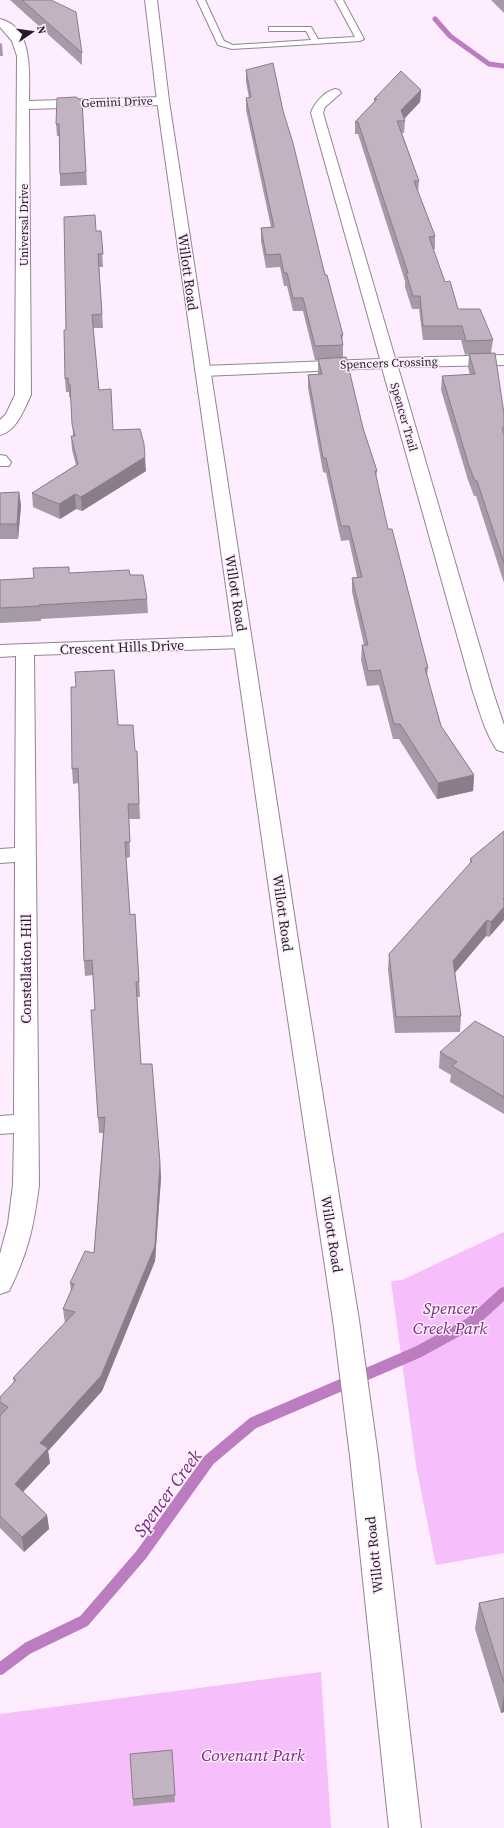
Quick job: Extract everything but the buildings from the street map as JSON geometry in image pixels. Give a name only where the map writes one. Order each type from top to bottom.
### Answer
[{"type":"street","name":"Willott Road","points":[[151,0],[163,100],[202,371],[291,966],[346,1320],[364,1456],[406,1828]]},
{"type":"street","name":"Universal Drive","points":[[0,22],[14,33],[22,48],[23,105],[23,395],[12,416],[0,430]]},
{"type":"street","name":"Spencer Trail","points":[[335,93],[319,106],[317,112],[483,692],[494,725],[504,746]]},
{"type":"street","name":"Gemini Drive","points":[[23,105],[163,100]]},
{"type":"street","name":"Spencers Crossing","points":[[202,371],[504,360]]},
{"type":"street","name":"Crescent Hills Drive","points":[[0,651],[243,642]]},
{"type":"street","name":"Constellation Hill","points":[[0,1283],[10,1266],[22,1227],[26,1185],[26,650]]},
{"type":"street","points":[[0,856],[26,855]]},
{"type":"street","points":[[0,1125],[26,1123]]},
{"type":"lane","points":[[201,0],[221,43],[232,47],[360,38],[339,0]]},
{"type":"lane","points":[[272,29],[308,29],[316,42]]},
{"type":"green space","name":"Spencer Creek Park","points":[[504,1232],[504,1553],[436,1565],[416,1465],[391,1281],[402,1280]]},
{"type":"green space","name":"Covenant Park","points":[[321,1672],[331,1828],[0,1828],[0,1714]]},
{"type":"waterway","points":[[435,19],[450,36],[489,64],[504,66]]},
{"type":"waterway","name":"Spencer Creek","points":[[0,1669],[28,1648],[84,1621],[141,1555],[209,1460],[253,1423],[418,1352],[471,1323],[504,1293]]}]
